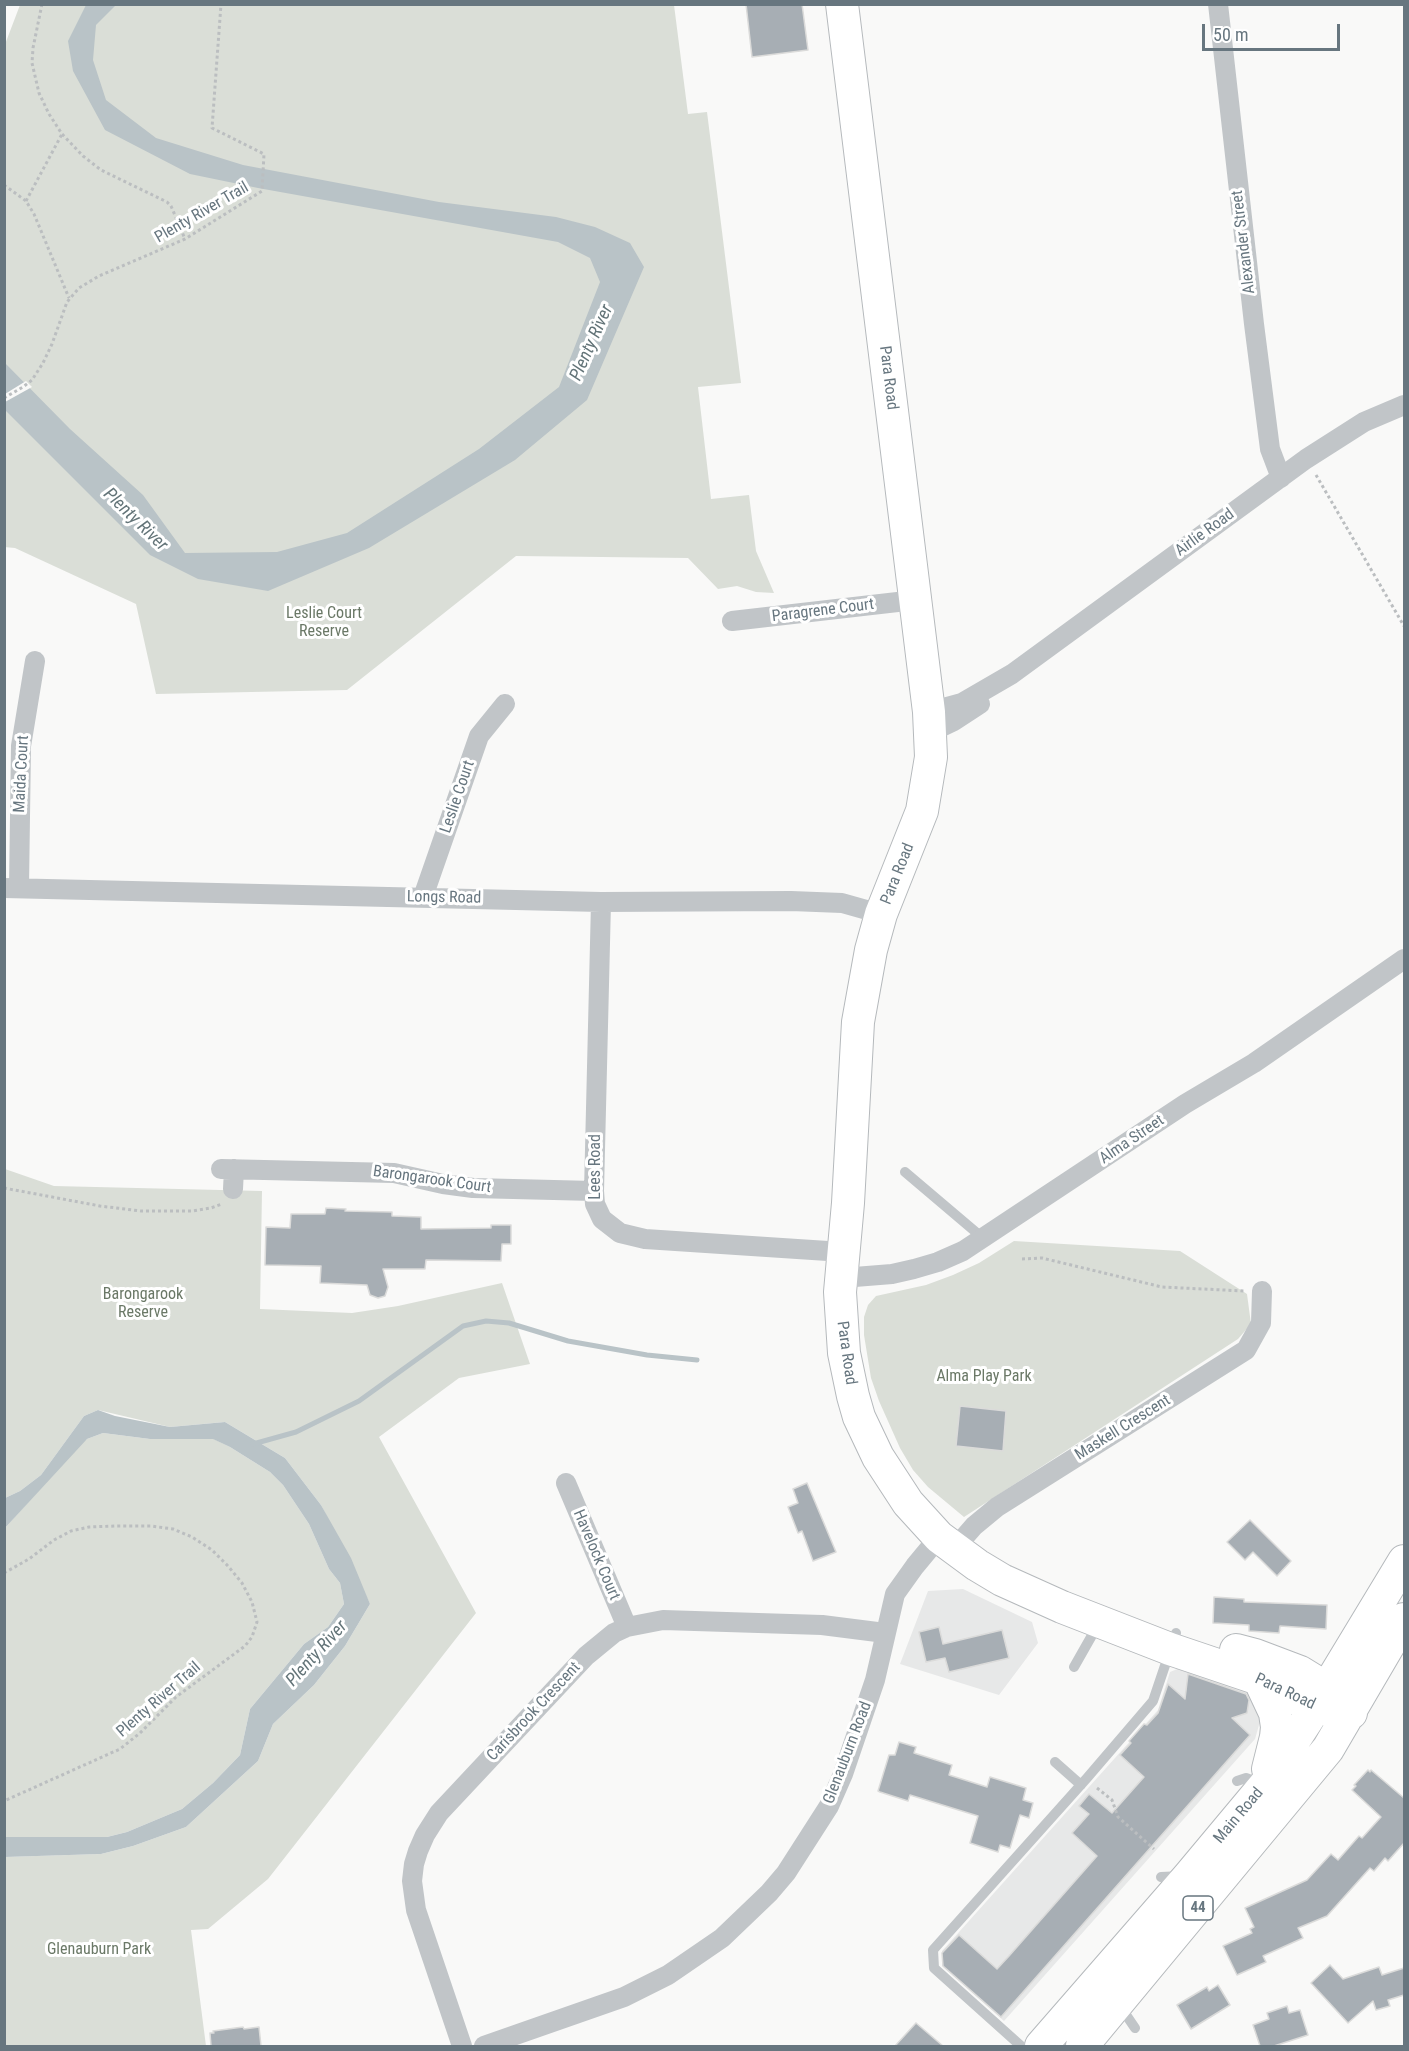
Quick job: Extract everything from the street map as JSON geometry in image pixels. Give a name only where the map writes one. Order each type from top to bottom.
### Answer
[{"type":"main road","name":"Para Road","points":[[842,4],[930,722],[931,757],[922,811],[882,914],[871,950],[858,1022],[840,1309],[844,1353],[853,1396],[859,1417],[878,1457],[915,1511],[946,1543],[1002,1580],[1062,1607],[1101,1620],[1173,1641],[1264,1658],[1300,1672],[1320,1698]]},
{"type":"main road","name":"Main Road","points":[[1041,2046],[1320,1698],[1404,1562]]},
{"type":"main road","name":"Main Road","points":[[1082,2046],[1127,2016],[1328,1749],[1351,1713],[1404,1618]]},
{"type":"main road","name":"Para Road","points":[[1173,1641],[1260,1678],[1320,1698],[1351,1713]]},
{"type":"main road","points":[[1251,1783],[1276,1737],[1277,1727],[1275,1713],[1260,1678]]},
{"type":"street","name":"Alexander Street","points":[[1218,4],[1270,449],[1281,478]]},
{"type":"street","name":"Airlie Road","points":[[930,722],[1012,674],[1306,459],[1364,422],[1404,405]]},
{"type":"street","name":"Paragrene Court","points":[[732,621],[915,600]]},
{"type":"street","name":"Maida Court","points":[[12,887],[21,746],[35,662]]},
{"type":"street","name":"Leslie Court","points":[[423,897],[479,736],[504,704]]},
{"type":"street","name":"Longs Road","points":[[12,887],[601,902],[824,902],[853,905],[882,914]]},
{"type":"street","name":"Lees Road","points":[[601,902],[594,1191],[595,1204],[602,1219],[620,1233],[631,1237],[843,1265]]},
{"type":"street","name":"Alma Street","points":[[843,1265],[892,1274],[938,1262],[963,1251],[1185,1104],[1254,1063],[1404,959]]},
{"type":"street","name":"Barongarook Court","points":[[231,1194],[228,1169],[394,1173],[458,1187],[594,1191]]},
{"type":"street","name":"Maskell Crescent","points":[[946,1543],[974,1526],[997,1507],[1246,1350],[1261,1323],[1262,1290]]},
{"type":"street","name":"Havelock Court","points":[[566,1483],[627,1627]]},
{"type":"street","name":"Glenauburn Road","points":[[484,2046],[624,1996],[668,1975],[722,1938],[769,1893],[786,1873],[819,1824],[838,1787],[875,1680],[895,1594],[915,1566],[946,1543]]},
{"type":"street","name":"Carisbrook Crescent","points":[[462,2046],[416,1910],[412,1881],[418,1851],[433,1821],[586,1656],[614,1633],[650,1621],[822,1625],[885,1633]]},
{"type":"lane","points":[[905,1172],[984,1239]]},
{"type":"lane","points":[[1074,1667],[1101,1620]]},
{"type":"lane","points":[[1021,2046],[934,1968],[933,1950],[1084,1782],[1153,1701],[1173,1641]]},
{"type":"lane","points":[[1055,1762],[1084,1782]]},
{"type":"path","points":[[42,4],[33,48],[33,63],[39,93],[49,114],[62,134],[82,156],[101,170],[167,202],[171,206],[185,239]]},
{"type":"path","name":"Plenty River Trail","points":[[69,298],[92,280],[185,239],[262,191],[264,154],[212,128],[221,4]]},
{"type":"path","points":[[26,201],[62,134]]},
{"type":"path","points":[[4,185],[26,201],[42,229],[69,298],[52,344],[32,380],[4,398]]},
{"type":"path","points":[[1306,459],[1404,626]]},
{"type":"path","points":[[4,1188],[100,1206],[141,1211],[192,1211],[220,1206],[231,1194]]},
{"type":"path","points":[[1022,1260],[1042,1258],[1162,1287],[1262,1290]]},
{"type":"path","name":"Plenty River Trail","points":[[4,1572],[29,1559],[54,1540],[71,1531],[89,1527],[116,1526],[151,1526],[173,1529],[192,1537],[212,1550],[228,1566],[242,1583],[252,1602],[257,1622],[245,1646],[176,1697],[140,1733],[120,1749],[4,1801]]},
{"type":"path","points":[[1084,1782],[1112,1800],[1118,1817],[1154,1850]]},
{"type":"shaded area","points":[[963,1589],[1032,1622],[1038,1643],[999,1695],[900,1664],[928,1591]]},
{"type":"shaded area","points":[[1182,1667],[1238,1684],[1250,1693],[1261,1718],[1255,1739],[1004,2021],[942,1966],[942,1951],[1158,1710],[1170,1672]]},
{"type":"green space","name":"Leslie Court Reserve","points":[[20,5],[674,5],[688,114],[707,112],[741,383],[698,387],[711,499],[749,495],[756,551],[774,593],[756,592],[737,586],[718,589],[688,558],[516,556],[347,690],[156,694],[136,604],[15,548],[4,547],[4,47]]},
{"type":"green space","points":[[5,1169],[54,1186],[262,1191],[260,1309],[352,1313],[398,1306],[502,1283],[530,1364],[459,1378],[379,1437],[476,1613],[268,1879],[208,1929],[191,1930],[206,2046],[5,2046],[4,1857],[101,1854],[133,1846],[186,1827],[258,1761],[273,1724],[314,1685],[345,1646],[370,1604],[321,1505],[285,1458],[225,1422],[170,1427],[98,1410],[84,1416],[41,1475],[20,1491],[5,1498]]},
{"type":"green space","name":"Alma Play Park","points":[[1014,1241],[1180,1251],[1247,1294],[1251,1324],[1238,1339],[964,1517],[928,1487],[913,1470],[900,1448],[871,1378],[864,1335],[864,1317],[868,1305],[876,1296],[926,1285],[953,1275],[979,1263]]},
{"type":"green space","points":[[103,1433],[150,1439],[214,1439],[270,1472],[283,1485],[309,1524],[329,1569],[340,1583],[344,1604],[328,1627],[304,1644],[250,1709],[240,1755],[213,1783],[182,1809],[127,1832],[107,1837],[5,1837],[5,1528],[80,1444]]},
{"type":"water","name":"Plenty River","points":[[86,5],[116,5],[96,25],[93,60],[106,100],[156,138],[243,165],[439,202],[556,217],[595,227],[630,243],[644,267],[587,400],[515,460],[369,548],[268,591],[198,579],[150,555],[5,410],[4,362],[70,429],[143,495],[185,553],[277,552],[347,533],[479,449],[559,387],[600,282],[590,258],[558,242],[190,174],[105,130],[73,71],[68,41]]},
{"type":"water","name":"Plenty River","points":[[98,1410],[115,1416],[170,1427],[225,1422],[285,1458],[321,1505],[351,1558],[370,1604],[345,1646],[314,1685],[273,1724],[258,1761],[186,1827],[133,1846],[101,1854],[5,1857],[5,1837],[107,1837],[127,1832],[182,1809],[213,1783],[240,1755],[250,1709],[304,1644],[328,1627],[344,1604],[340,1583],[329,1569],[309,1524],[283,1485],[270,1472],[213,1439],[150,1439],[103,1433],[87,1439],[5,1528],[5,1498],[20,1491],[41,1475],[84,1416]]},
{"type":"pier","points":[[26,381],[32,387],[5,402],[5,394]]},
{"type":"building","points":[[746,4],[802,4],[808,50],[752,57]]},
{"type":"building","points":[[326,1208],[346,1209],[345,1211],[392,1212],[392,1216],[421,1217],[421,1229],[491,1228],[491,1225],[511,1225],[511,1244],[502,1244],[501,1261],[426,1260],[425,1269],[383,1269],[388,1287],[385,1296],[378,1298],[370,1295],[367,1285],[320,1283],[321,1266],[265,1265],[266,1227],[290,1228],[291,1214],[325,1214]]},
{"type":"building","points":[[960,1406],[1006,1411],[1003,1451],[956,1446]]},
{"type":"building","points":[[807,1483],[836,1552],[813,1561],[802,1531],[798,1533],[788,1507],[798,1503],[793,1489]]},
{"type":"building","points":[[1250,1520],[1291,1561],[1277,1576],[1253,1552],[1245,1560],[1227,1542]]},
{"type":"building","points":[[1214,1597],[1244,1599],[1244,1602],[1327,1605],[1326,1629],[1280,1626],[1279,1633],[1249,1631],[1249,1625],[1213,1623]]},
{"type":"building","points":[[939,1627],[943,1644],[1002,1630],[1009,1658],[949,1672],[945,1658],[926,1662],[919,1632]]},
{"type":"building","points":[[1188,1674],[1246,1694],[1249,1700],[1247,1713],[1232,1718],[1250,1735],[1001,2017],[943,1966],[942,1953],[959,1935],[997,1969],[1009,1956],[1097,1856],[1072,1833],[1089,1814],[1079,1806],[1089,1794],[1112,1813],[1144,1777],[1120,1755],[1144,1724],[1147,1725],[1158,1713],[1168,1684],[1185,1699]]},
{"type":"building","points":[[899,1742],[916,1747],[914,1753],[952,1765],[949,1775],[987,1787],[990,1777],[1026,1788],[1023,1800],[1033,1803],[1029,1818],[1020,1815],[1010,1848],[1000,1845],[998,1852],[970,1843],[978,1816],[910,1795],[908,1801],[878,1791],[889,1755],[895,1755]]},
{"type":"building","points":[[1368,1770],[1370,1772],[1371,1770],[1404,1798],[1404,1843],[1388,1861],[1385,1858],[1374,1871],[1370,1868],[1327,1916],[1298,1928],[1303,1938],[1263,1956],[1266,1962],[1237,1975],[1223,1946],[1252,1933],[1250,1929],[1254,1927],[1245,1908],[1307,1880],[1331,1854],[1338,1860],[1359,1836],[1362,1838],[1381,1817],[1352,1790]]},
{"type":"building","points":[[1330,1965],[1343,1979],[1379,1967],[1382,1975],[1404,1968],[1404,1995],[1388,2000],[1390,2006],[1376,2010],[1373,2001],[1348,2023],[1311,1983]]},
{"type":"building","points":[[1218,1985],[1230,2005],[1191,2029],[1177,2005],[1207,1987],[1209,1991]]},
{"type":"building","points":[[1287,2006],[1289,2013],[1300,2010],[1308,2035],[1274,2046],[1260,2046],[1253,2025],[1269,2019],[1267,2013]]},
{"type":"building","points":[[916,2023],[943,2046],[895,2046]]},
{"type":"building","points":[[243,2027],[244,2029],[259,2027],[261,2046],[211,2046],[210,2033],[214,2033],[213,2031]]},
{"type":"waterway","points":[[253,1444],[296,1432],[359,1401],[463,1326],[486,1321],[509,1323],[568,1341],[647,1355],[697,1360]]},
{"type":"park label","name":"Barongarook Reserve","points":[[143,1304]]},
{"type":"park label","name":"Glenauburn Park","points":[[99,1950]]}]
